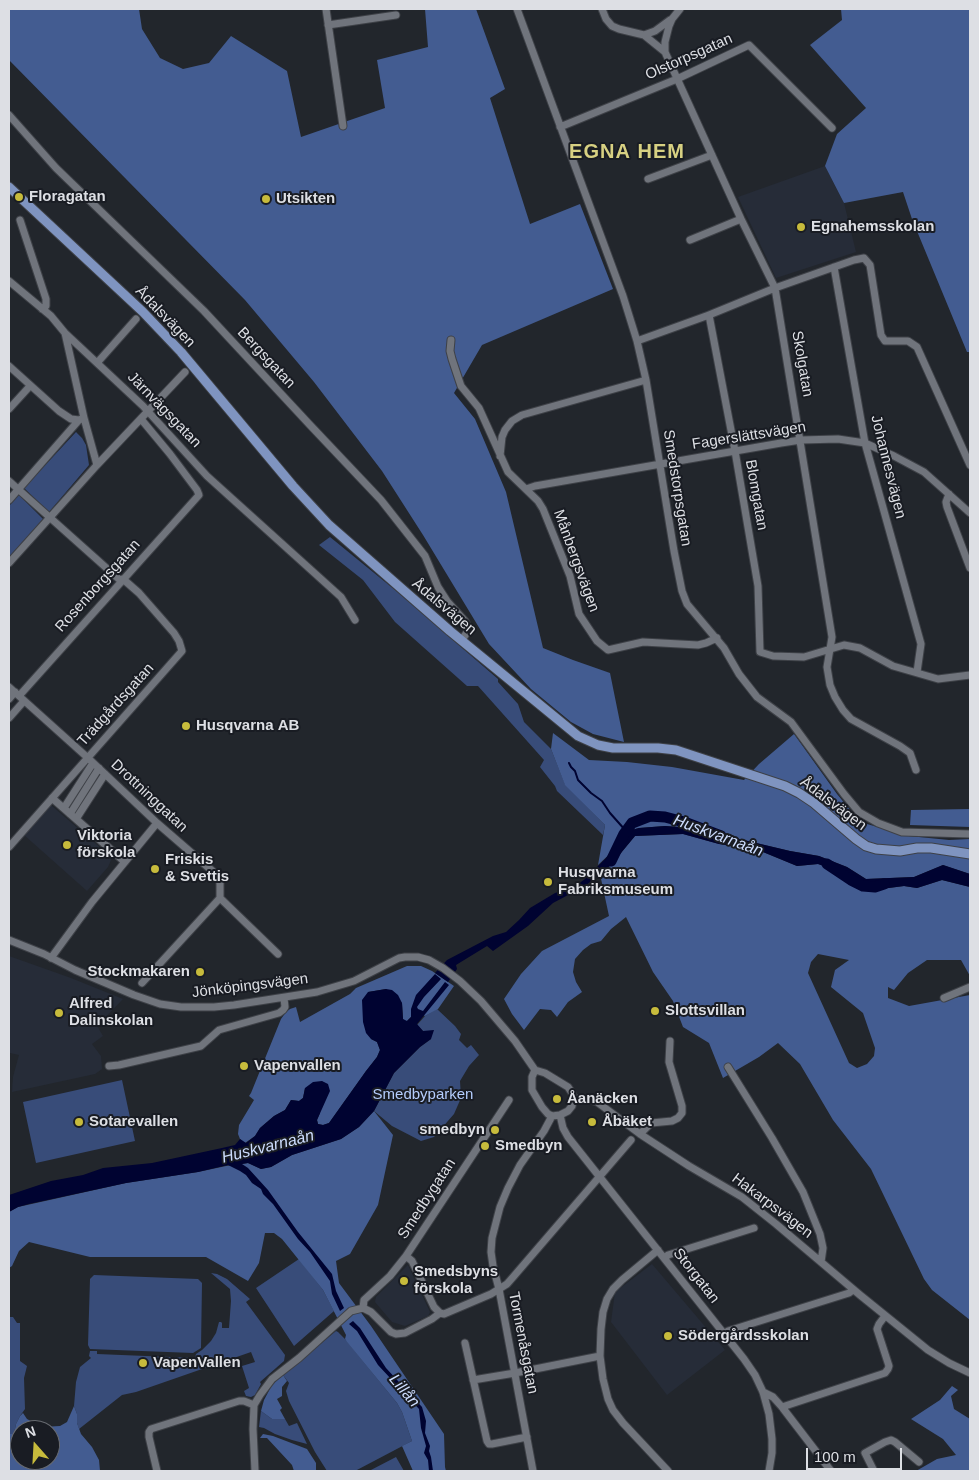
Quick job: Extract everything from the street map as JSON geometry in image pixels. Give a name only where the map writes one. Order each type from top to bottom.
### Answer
[{"type":"main road","name":"Ådalsvägen","points":[[9,187],[143,312],[175,345],[266,452],[292,486],[330,525],[450,631],[578,736],[613,748],[676,750],[785,786],[814,804],[866,846],[876,849],[900,851],[931,848],[970,854]]},
{"type":"street","points":[[326,9],[343,126]]},
{"type":"street","name":"Smedstorpsgatan","points":[[517,9],[638,341],[674,551],[682,591],[687,604],[717,638],[738,674],[757,697],[790,722],[859,812],[878,823],[902,832],[970,834]]},
{"type":"street","name":"Skolgatan","points":[[602,9],[606,20],[612,26],[644,34],[665,52],[741,219],[775,288],[832,637],[827,667],[830,685],[843,710],[852,719],[910,753],[916,770]]},
{"type":"street","points":[[644,34],[655,30],[672,18],[680,9]]},
{"type":"street","points":[[328,25],[396,15]]},
{"type":"street","points":[[665,52],[665,42],[672,18]]},
{"type":"street","name":"Olstorpsgatan","points":[[560,128],[677,79],[749,45],[832,128]]},
{"type":"street","name":"Bergsgatan","points":[[9,115],[56,168],[204,310],[381,500],[425,556],[438,587],[447,601],[465,621],[469,629],[467,635],[462,640]]},
{"type":"street","points":[[648,179],[712,155]]},
{"type":"street","points":[[690,240],[741,219]]},
{"type":"street","points":[[20,220],[46,299],[46,306],[42,309]]},
{"type":"street","points":[[638,341],[775,288],[864,258],[870,265],[881,336],[885,341],[908,341],[917,347],[970,465]]},
{"type":"street","name":"Johannesvägen","points":[[834,267],[865,443],[921,644],[917,672]]},
{"type":"street","name":"Järnvägsgatan","points":[[9,281],[51,316],[65,333],[148,412],[206,476],[341,597],[355,620]]},
{"type":"street","name":"Blomgatan","points":[[709,315],[758,586],[760,652],[774,656],[804,657],[829,650]]},
{"type":"street","points":[[97,363],[136,319]]},
{"type":"street","points":[[65,333],[81,419],[97,465]]},
{"type":"street","name":"Månbergsvägen","points":[[451,340],[450,351],[461,386],[479,408],[508,472],[538,501],[543,509],[570,576],[579,614],[598,641],[608,650],[642,642],[698,645],[717,638]]},
{"type":"street","points":[[9,366],[59,411],[71,419],[81,419]]},
{"type":"street","points":[[9,563],[97,465],[185,372]]},
{"type":"street","points":[[500,456],[502,437],[512,421],[522,416],[646,380]]},
{"type":"street","points":[[9,409],[30,386]]},
{"type":"street","points":[[9,500],[81,419]]},
{"type":"street","name":"Rosenborgsgatan","points":[[9,699],[19,696],[198,494],[170,454],[141,419]]},
{"type":"street","name":"Fagerslättsvägen","points":[[526,489],[801,440],[838,440],[865,443],[924,472],[970,513]]},
{"type":"street","points":[[9,481],[122,580]]},
{"type":"street","points":[[949,494],[946,502],[947,507],[970,568]]},
{"type":"street","name":"Trädgårdsgatan","points":[[9,847],[52,798],[90,760],[182,651],[174,633],[139,593],[122,580]]},
{"type":"street","points":[[829,650],[844,645],[860,648],[893,666],[938,679],[970,675]]},
{"type":"street","name":"Drottninggatan","points":[[9,687],[157,823],[217,875],[220,883],[220,898]]},
{"type":"street","points":[[9,718],[19,696]]},
{"type":"street","points":[[70,814],[90,760]]},
{"type":"street","points":[[70,814],[99,768]]},
{"type":"street","points":[[70,814],[105,774]]},
{"type":"street","points":[[52,798],[125,862]]},
{"type":"street","points":[[51,958],[157,823]]},
{"type":"street","points":[[142,983],[220,898],[278,954]]},
{"type":"street","name":"Jönköpingsvägen","points":[[9,940],[134,996],[170,1006],[181,1007],[214,1007],[317,992],[340,986],[405,957],[423,958],[438,965],[460,981],[481,1001],[535,1070]]},
{"type":"street","points":[[944,998],[970,987]]},
{"type":"street","points":[[109,1066],[200,1046],[219,1030],[279,1013],[284,1010],[284,998]]},
{"type":"street","points":[[640,1134],[651,1123],[672,1122],[682,1113],[682,1106],[669,1062],[670,1041]]},
{"type":"street","points":[[728,1067],[803,1192],[820,1234],[823,1248],[821,1262]]},
{"type":"street","points":[[535,1070],[545,1073],[568,1087],[572,1092],[573,1099]]},
{"type":"street","name":"Storgatan","points":[[535,1070],[532,1082],[533,1094],[546,1112],[556,1115],[565,1132],[744,1359],[763,1392],[769,1414],[772,1439],[769,1471]]},
{"type":"street","name":"Hakarpsvägen","points":[[573,1099],[584,1098],[592,1100],[689,1166],[742,1197],[928,1350],[970,1372]]},
{"type":"street","name":"Tormenåsgatan","points":[[533,1471],[492,1252],[492,1238],[500,1207],[520,1165],[556,1115],[571,1108],[573,1099]]},
{"type":"street","name":"Smedbygatan","points":[[254,1405],[272,1379],[299,1358],[351,1311],[363,1308],[364,1300],[390,1276],[406,1256],[509,1100]]},
{"type":"street","points":[[406,1256],[412,1261],[434,1307],[440,1313],[444,1314],[491,1294],[514,1276],[631,1140]]},
{"type":"street","points":[[665,1258],[754,1228]]},
{"type":"street","points":[[658,1250],[622,1280],[607,1299],[600,1329],[600,1356],[603,1379],[613,1410],[668,1471]]},
{"type":"street","points":[[724,1334],[728,1331],[849,1294],[854,1290]]},
{"type":"street","points":[[363,1308],[372,1312],[391,1332],[396,1334],[405,1333],[432,1320],[440,1313]]},
{"type":"street","points":[[782,1407],[885,1373],[889,1366],[877,1330],[878,1324],[885,1316]]},
{"type":"street","points":[[465,1343],[487,1441],[489,1444],[527,1436]]},
{"type":"street","points":[[473,1380],[600,1356]]},
{"type":"street","points":[[763,1392],[773,1397],[782,1407],[830,1471]]},
{"type":"street","points":[[157,1471],[149,1437],[151,1428],[240,1401],[254,1405],[255,1471]]},
{"type":"street","points":[[874,1471],[865,1453],[891,1440],[919,1462]]},
{"type":"shaded area","points":[[9,9],[139,9],[142,29],[160,58],[183,69],[209,63],[231,36],[287,71],[301,137],[385,108],[377,60],[428,47],[425,9],[476,9],[505,89],[490,98],[530,224],[580,204],[613,289],[482,345],[454,393],[475,419],[506,492],[543,648],[610,673],[624,742],[593,734],[571,722],[531,689],[489,644],[382,471],[314,382],[245,300],[9,60]]},
{"type":"shaded area","points":[[841,9],[970,9],[970,352],[967,352],[912,219],[903,192],[844,203],[825,166],[837,134],[866,108],[810,45],[842,20]]},
{"type":"shaded area","name":"Egnahemsskolan","points":[[825,166],[844,203],[856,252],[776,278],[738,197]]},
{"type":"shaded area","points":[[553,733],[589,760],[672,767],[744,780],[759,764],[794,734],[837,794],[851,811],[867,824],[909,836],[949,840],[970,839],[970,874],[943,865],[914,877],[866,879],[847,867],[819,856],[693,828],[665,826],[628,831],[618,846],[598,865],[605,825],[565,785],[551,749]]},
{"type":"shaded area","name":"Viktoria förskola","points":[[50,806],[110,856],[111,860],[108,867],[87,891],[24,835]]},
{"type":"shaded area","points":[[970,809],[970,827],[910,825],[911,810]]},
{"type":"shaded area","points":[[683,834],[719,844],[763,852],[797,866],[818,864],[845,873],[881,889],[904,886],[917,888],[942,880],[970,887],[970,976],[961,960],[927,960],[908,973],[894,990],[888,987],[888,998],[909,1006],[970,995],[970,1320],[932,1290],[924,1279],[871,1169],[833,1120],[800,1064],[778,1043],[759,1057],[723,1078],[709,1043],[683,1027],[673,1001],[653,972],[626,917],[611,929],[601,941],[591,944],[575,959],[573,972],[582,992],[568,1002],[557,1017],[551,1010],[540,1009],[524,1030],[512,1014],[504,999],[521,974],[542,951],[609,916],[600,874],[611,865],[635,836]],"holes":[[[818,954],[849,960],[835,970],[831,987],[863,1013],[875,1048],[874,1056],[867,1064],[857,1068],[849,1063],[808,973],[811,962]]]},
{"type":"shaded area","name":"Alfred Dalinskolan","points":[[9,956],[123,999],[97,1026],[103,1036],[92,1044],[101,1056],[102,1069],[95,1074],[12,1092],[13,1077],[19,1055],[10,1053],[9,1055]]},
{"type":"shaded area","points":[[407,966],[421,966],[454,986],[438,1009],[425,1016],[411,1009],[411,1017],[407,1021],[403,1019],[402,1003],[386,989],[368,992],[371,1039],[377,1042],[380,1050],[377,1057],[329,1123],[318,1124],[317,1120],[320,1113],[305,1088],[303,1098],[299,1101],[291,1100],[285,1110],[274,1116],[260,1128],[255,1136],[245,1143],[240,1139],[238,1134],[239,1125],[254,1100],[249,1096],[281,1019],[286,1012],[296,1007],[300,1022],[350,994],[356,988]]},
{"type":"shaded area","points":[[374,1111],[393,1135],[378,1205],[350,1254],[336,1261],[339,1283],[371,1326],[444,1434],[446,1471],[413,1471],[402,1446],[412,1441],[397,1403],[345,1339],[346,1335],[323,1290],[282,1239],[274,1233],[265,1233],[259,1263],[248,1281],[206,1257],[90,1257],[29,1242],[19,1251],[12,1266],[9,1268],[9,1212],[18,1207],[126,1183],[226,1166],[248,1163],[261,1169],[271,1167],[292,1155],[341,1139],[359,1127]]},
{"type":"shaded area","name":"Södergårdsskolan","points":[[652,1264],[725,1350],[667,1395],[611,1322],[615,1292]]},
{"type":"shaded area","name":"Smedsbyns förskola","points":[[408,1265],[430,1312],[428,1316],[405,1326],[392,1322],[375,1302],[376,1297]]},
{"type":"shaded area","points":[[283,1375],[287,1381],[282,1387],[282,1396],[277,1399],[285,1419],[272,1419],[261,1411],[264,1400],[272,1385]]},
{"type":"shaded area","points":[[952,1386],[958,1390],[951,1396],[954,1409],[970,1419],[970,1471],[916,1471],[937,1459],[956,1455],[943,1439],[911,1419],[940,1400]]},
{"type":"shaded area","points":[[74,1406],[81,1434],[92,1447],[99,1460],[100,1471],[9,1471],[9,1434],[10,1470],[60,1470],[60,1426],[67,1422]]},
{"type":"shaded area","points":[[23,1413],[29,1420],[18,1420]]},
{"type":"shaded area","points":[[263,1434],[307,1449],[316,1463],[316,1471],[294,1471],[292,1465],[267,1438],[260,1438]]},
{"type":"green space","points":[[76,432],[86,445],[89,465],[49,512],[24,488]]},
{"type":"green space","points":[[19,495],[43,519],[9,557],[9,506]]},
{"type":"green space","points":[[330,537],[498,679],[498,682],[518,704],[524,722],[551,749],[565,784],[605,825],[603,835],[557,791],[540,767],[544,760],[478,686],[467,686],[395,622],[363,580],[319,545]]},
{"type":"green space","name":"Smedbyparken","points":[[437,1009],[461,1034],[459,1040],[467,1048],[471,1045],[479,1055],[469,1066],[460,1081],[461,1098],[454,1114],[434,1137],[421,1141],[392,1126],[374,1111],[394,1073],[420,1047],[431,1039],[417,1025],[425,1016]]},
{"type":"green space","name":"Sotarevallen","points":[[122,1080],[135,1141],[36,1163],[23,1102]]},
{"type":"green space","points":[[299,1259],[323,1290],[334,1311],[294,1346],[256,1288]]},
{"type":"green space","points":[[211,1273],[227,1279],[250,1299],[246,1302],[285,1355],[284,1361],[260,1382],[261,1384],[255,1395],[251,1397],[246,1396],[244,1391],[249,1388],[242,1366],[255,1362],[251,1352],[136,1392],[122,1395],[79,1429],[74,1406],[76,1382],[80,1367],[91,1358],[89,1356],[90,1351],[97,1351],[97,1354],[195,1358],[196,1354],[211,1341],[216,1333],[219,1322],[222,1323],[222,1328],[229,1328],[230,1289]]},
{"type":"green space","points":[[94,1275],[198,1279],[202,1283],[201,1348],[193,1353],[90,1349],[88,1345],[90,1279]]},
{"type":"green space","points":[[9,1317],[13,1317],[17,1323],[20,1323],[20,1361],[27,1366],[24,1378],[25,1409],[18,1420],[10,1420],[9,1434]]},
{"type":"green space","points":[[336,1331],[345,1339],[397,1403],[412,1441],[355,1471],[327,1471],[289,1401],[286,1391],[289,1383],[283,1375]]},
{"type":"green space","points":[[261,1411],[272,1419],[285,1419],[289,1426],[297,1423],[307,1444],[259,1427]]},
{"type":"green space","points":[[396,1457],[404,1471],[369,1471]]},
{"type":"water","name":"Huskvarnaån","points":[[665,826],[693,828],[819,856],[847,867],[866,879],[914,877],[943,865],[970,874],[970,887],[942,880],[917,888],[904,886],[881,889],[852,882],[844,873],[818,864],[797,866],[763,852],[719,844],[683,834],[635,836],[611,865],[585,886],[553,903],[528,926],[493,951],[487,946],[456,965],[457,969],[448,982],[435,973],[447,960],[493,936],[506,932],[530,908],[555,893],[574,887],[585,879],[618,846],[628,831]]},
{"type":"water","points":[[435,974],[441,979],[417,1007],[423,1011],[445,982],[449,985],[417,1024],[423,1031],[434,1030],[431,1039],[420,1047],[394,1073],[374,1111],[359,1127],[341,1139],[292,1155],[271,1167],[261,1169],[248,1163],[242,1164],[268,1190],[298,1232],[332,1274],[336,1291],[344,1308],[340,1311],[332,1294],[330,1281],[310,1252],[261,1189],[252,1183],[246,1175],[228,1165],[198,1172],[126,1183],[29,1204],[9,1212],[9,1195],[51,1181],[83,1175],[103,1168],[152,1163],[222,1148],[235,1145],[240,1139],[246,1143],[274,1116],[285,1110],[291,1100],[299,1101],[303,1098],[305,1088],[313,1082],[322,1081],[328,1084],[330,1091],[317,1120],[318,1124],[329,1123],[377,1057],[380,1050],[377,1042],[366,1033],[363,1022],[362,1000],[368,992],[392,990],[398,995],[402,1003],[403,1019],[407,1021],[411,1017],[411,1009],[416,995]]},
{"type":"water","name":"Lillån","points":[[353,1321],[360,1328],[386,1368],[422,1407],[426,1421],[425,1433],[430,1446],[429,1451],[433,1471],[429,1471],[428,1460],[424,1453],[426,1446],[421,1428],[419,1409],[378,1365],[357,1331],[349,1324]]},
{"type":"waterway","points":[[569,763],[575,771],[578,780],[602,801],[626,831]]},
{"type":"waterway","name":"Huskvarnaån","points":[[611,861],[624,834],[632,823],[650,816],[665,817],[684,822],[721,836]]},
{"type":"waterway","name":"Huskvarnaån","points":[[827,864],[863,886],[875,887],[884,884]]},
{"type":"place","name":"Floragatan","points":[[19,197]]},
{"type":"place","name":"Utsikten","points":[[266,199]]},
{"type":"place","name":"Egnahemsskolan","points":[[801,227]]},
{"type":"place","name":"Husqvarna AB","points":[[186,726]]},
{"type":"place","name":"Viktoria förskola","points":[[67,845]]},
{"type":"place","name":"Friskis & Svettis","points":[[155,869]]},
{"type":"place","name":"Husqvarna Fabriksmuseum","points":[[548,882]]},
{"type":"place","name":"Stockmakaren","points":[[200,972]]},
{"type":"place","name":"Slottsvillan","points":[[655,1011]]},
{"type":"place","name":"Alfred Dalinskolan","points":[[59,1013]]},
{"type":"place","name":"Vapenvallen","points":[[244,1066]]},
{"type":"place","name":"Åanäcken","points":[[557,1099]]},
{"type":"place","name":"Sotarevallen","points":[[79,1122]]},
{"type":"place","name":"Åbäket","points":[[592,1122]]},
{"type":"place","name":"smedbyn","points":[[495,1130]]},
{"type":"place","name":"Smedbyn","points":[[485,1146]]},
{"type":"place","name":"Smedsbyns förskola","points":[[404,1281]]},
{"type":"place","name":"Södergårdsskolan","points":[[668,1336]]},
{"type":"place","name":"VapenVallen","points":[[143,1363]]},
{"type":"district","name":"EGNA HEM","points":[[627,152]]}]
